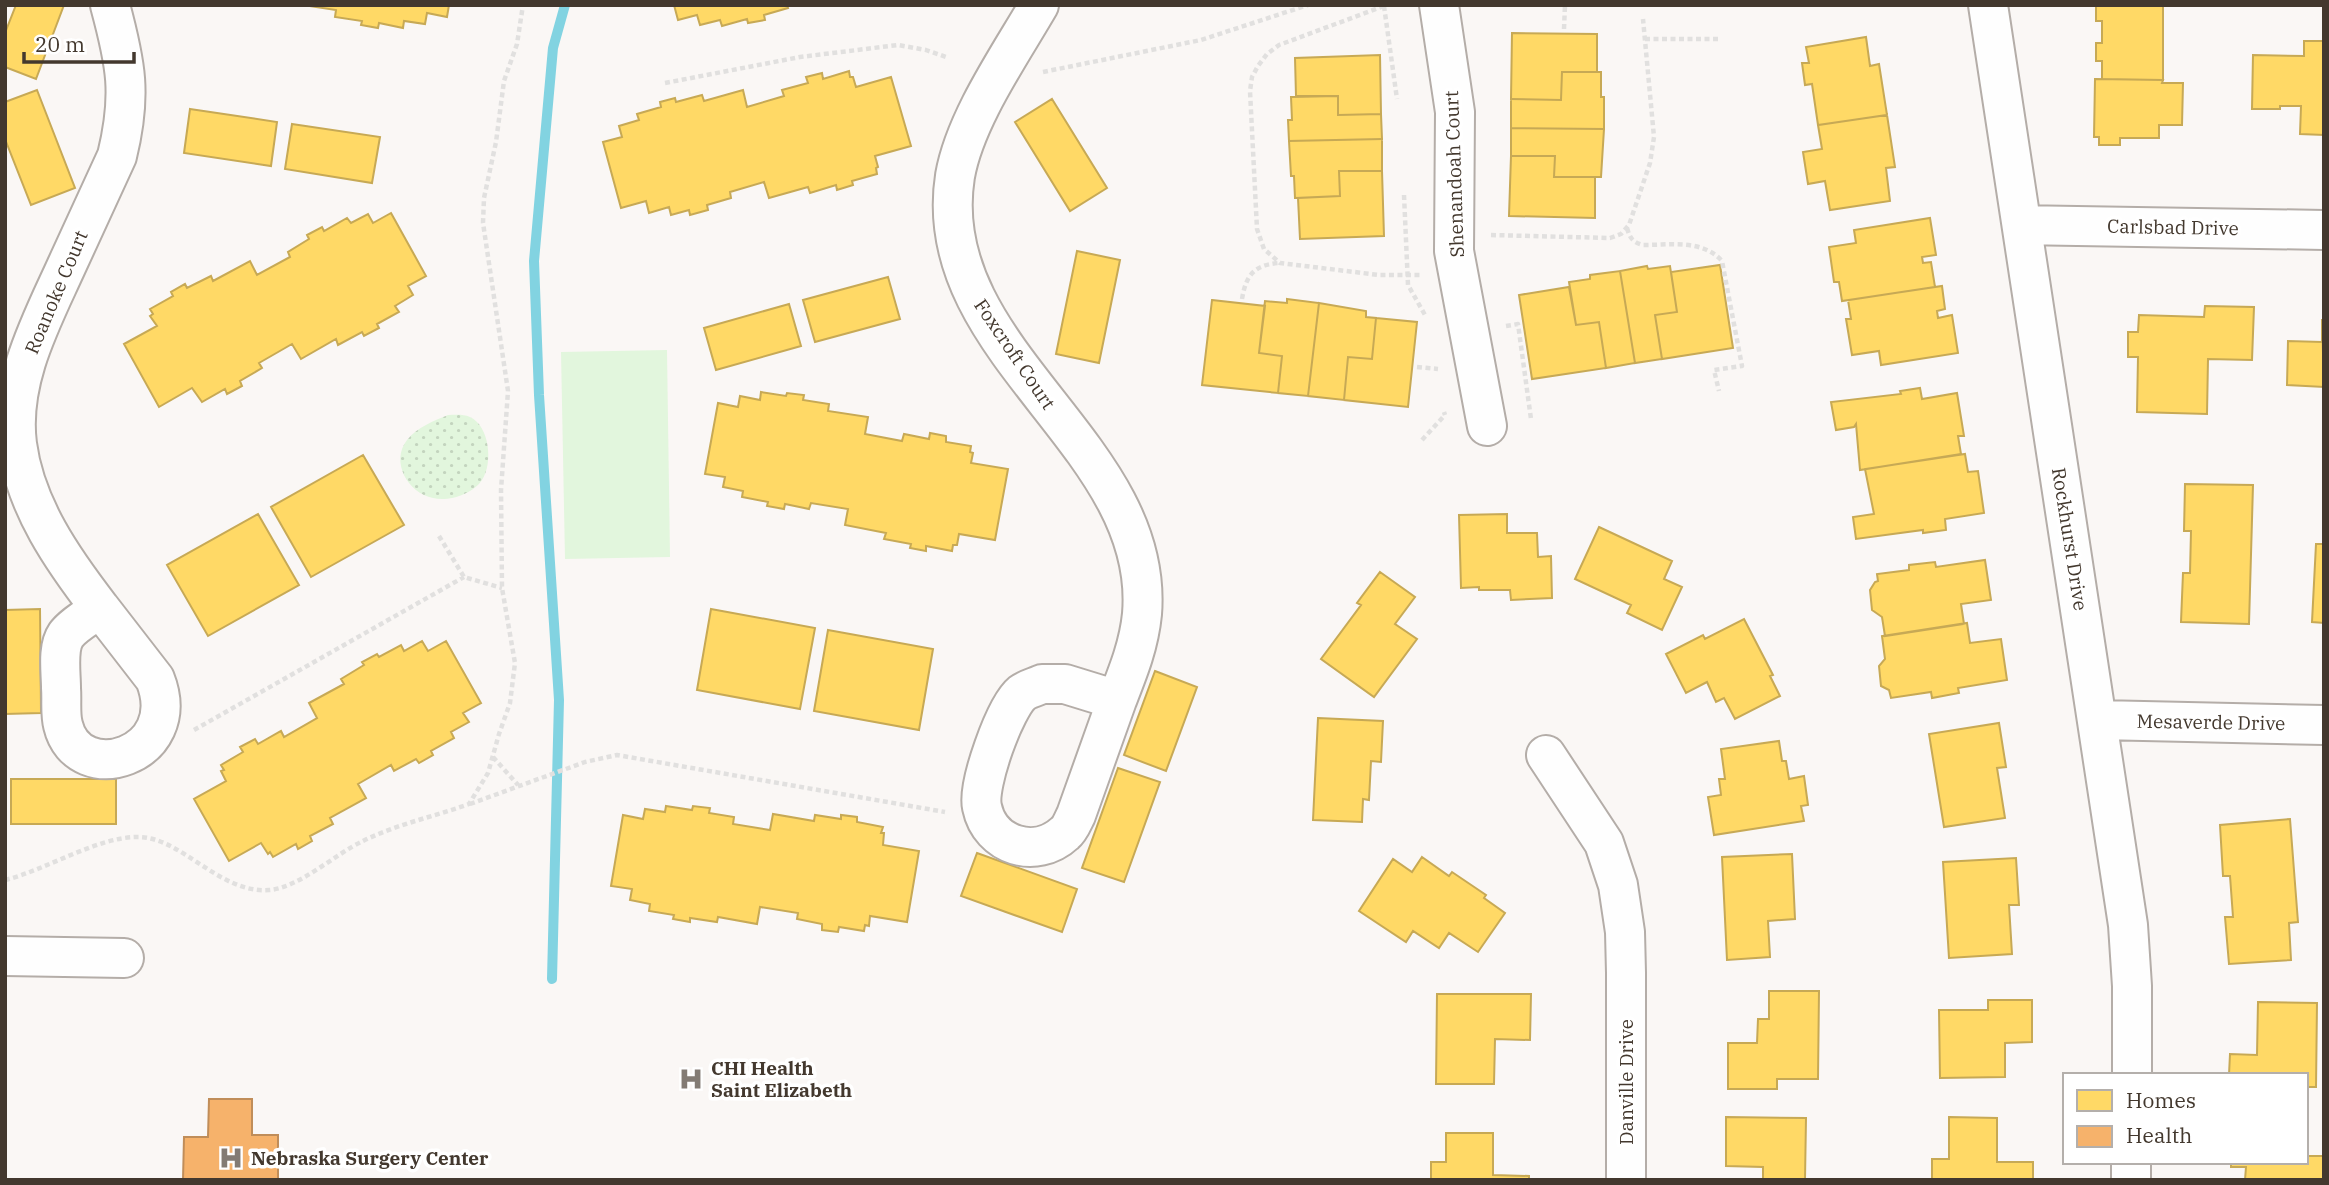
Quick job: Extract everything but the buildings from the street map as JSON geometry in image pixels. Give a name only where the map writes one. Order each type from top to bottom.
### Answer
[{"type":"street","name":"Roanoke Court","points":[[100,608],[53,541],[37,509],[20,461],[16,417],[23,376],[34,338],[117,156],[122,135],[127,77],[110,5]]},
{"type":"street","name":"Foxcroft Court","points":[[1039,5],[982,104],[962,149],[955,177],[955,234],[964,269],[978,303],[999,338],[1097,470],[1118,505],[1131,536],[1137,562],[1142,611],[1135,655],[1117,700]]},
{"type":"street","name":"Shenandoah Court","points":[[1439,5],[1455,112],[1454,251],[1487,426]]},
{"type":"street","name":"Rockhurst Drive","points":[[1988,5],[2099,720],[2128,925],[2132,986],[2132,1073]]},
{"type":"street","name":"Carlsbad Drive","points":[[2022,225],[2324,230]]},
{"type":"street","name":"Mesaverde Drive","points":[[2099,720],[2324,725]]},
{"type":"street","name":"Danville Drive","points":[[1546,755],[1604,843],[1618,885],[1625,932],[1626,1180]]},
{"type":"street","points":[[5,956],[124,958]]},
{"type":"path","points":[[469,804],[488,773],[510,703],[515,663],[502,588],[501,490],[508,391],[483,223],[484,198],[496,142],[504,81],[517,44],[523,5]]},
{"type":"path","points":[[1005,62],[1031,72],[1044,72],[1201,40],[1308,5]]},
{"type":"path","points":[[1564,29],[1565,5]]},
{"type":"path","points":[[1280,263],[1264,249],[1257,229],[1249,110],[1252,77],[1267,54],[1279,46],[1384,6],[1397,99]]},
{"type":"path","points":[[1484,235],[1610,237],[1621,234],[1627,227],[1647,172],[1654,138],[1643,19]]},
{"type":"path","points":[[1645,39],[1720,39]]},
{"type":"path","points":[[665,83],[800,57],[884,47],[926,50],[946,57]]},
{"type":"path","points":[[1404,195],[1407,275],[1413,296],[1429,323]]},
{"type":"path","points":[[1627,227],[1631,239],[1643,246],[1702,247],[1723,261],[1742,366],[1714,370],[1719,391]]},
{"type":"path","points":[[1242,299],[1249,273],[1258,266],[1280,263],[1357,273],[1458,273]]},
{"type":"path","points":[[1435,355],[1439,380]]},
{"type":"path","points":[[1422,440],[1444,415],[1443,404]]},
{"type":"path","points":[[439,536],[464,578]]},
{"type":"path","points":[[188,731],[196,730],[464,578],[502,588]]},
{"type":"path","points":[[5,880],[29,874],[113,840],[138,836],[161,842],[221,878],[251,889],[269,890],[298,879],[361,841],[407,822],[469,804],[585,762],[617,755],[947,812]]},
{"type":"path","points":[[493,756],[518,785]]},
{"type":"green space","points":[[667,350],[670,557],[565,559],[561,352]]},
{"type":"green space","points":[[448,415],[465,415],[482,428],[488,446],[488,465],[482,480],[473,489],[460,496],[439,499],[424,495],[409,483],[401,467],[400,458],[411,435]]},
{"type":"waterway","points":[[552,979],[559,700],[539,395],[534,261],[553,48],[565,5]]},
{"type":"place","name":"CHI Health Saint Elizabeth","points":[[691,1079]]},
{"type":"place","name":"Nebraska Surgery Center","points":[[231,1158]]}]
